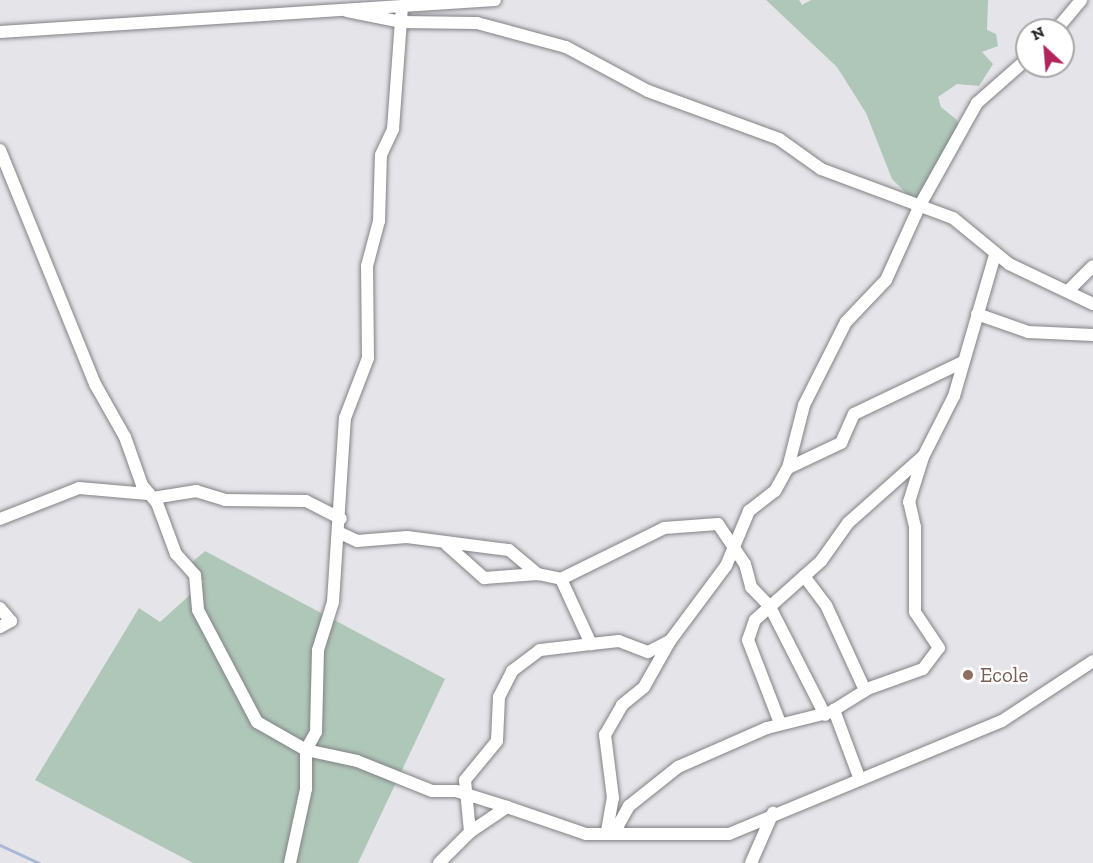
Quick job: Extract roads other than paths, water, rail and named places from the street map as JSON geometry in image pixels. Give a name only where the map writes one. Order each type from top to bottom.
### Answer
[{"type":"street","points":[[0,32],[495,0]]},
{"type":"street","points":[[1066,18],[1081,0]]},
{"type":"street","points":[[290,863],[306,789],[306,750],[316,732],[318,650],[333,602],[341,519],[343,436],[366,369],[367,266],[379,222],[381,155],[393,129],[402,7]]},
{"type":"street","points":[[348,11],[401,22],[477,23],[566,47],[648,91],[779,139],[821,170],[953,218],[995,255],[1093,304]]},
{"type":"street","points":[[611,832],[614,798],[605,735],[622,705],[644,687],[670,641],[708,594],[734,546],[749,511],[768,500],[788,468],[804,405],[846,322],[886,280],[920,205],[978,103],[1015,70]]},
{"type":"street","points":[[0,150],[95,384],[151,496],[176,554],[197,581],[195,601],[210,638],[257,722],[306,750],[357,760],[432,791],[465,793],[582,833],[721,836],[859,777],[915,759],[1002,721],[1093,661]]},
{"type":"street","points":[[611,832],[629,806],[678,767],[780,723],[830,712],[865,690],[923,669],[939,648],[916,617],[913,597],[915,527],[909,502],[923,457],[954,396],[961,363],[995,255]]},
{"type":"street","points":[[1068,291],[1093,266]]},
{"type":"street","points":[[977,314],[1028,332],[1093,335]]},
{"type":"street","points":[[788,468],[840,443],[854,414],[961,363]]},
{"type":"street","points":[[780,723],[748,640],[755,620],[836,546],[848,523],[923,457]]},
{"type":"street","points":[[0,519],[78,488],[151,496],[196,490],[228,500],[306,501],[341,519]]},
{"type":"street","points":[[447,545],[484,579],[538,574],[561,579],[685,523],[718,524],[734,546],[751,587],[770,607],[830,712],[859,777]]},
{"type":"street","points":[[340,533],[357,541],[407,537],[447,545],[509,550],[538,574]]},
{"type":"street","points":[[804,576],[826,605],[865,690]]},
{"type":"street","points":[[561,579],[591,644]]},
{"type":"street","points":[[0,608],[11,621],[0,627]]},
{"type":"street","points":[[470,832],[465,793],[469,772],[497,741],[502,688],[518,663],[540,650],[619,641],[648,652],[670,641]]},
{"type":"street","points":[[439,863],[470,832],[507,807]]},
{"type":"street","points":[[751,863],[773,813]]},
{"type":"waterway","points":[[0,845],[39,863]]},
{"type":"place","name":"Ecole","points":[[968,675]]}]
